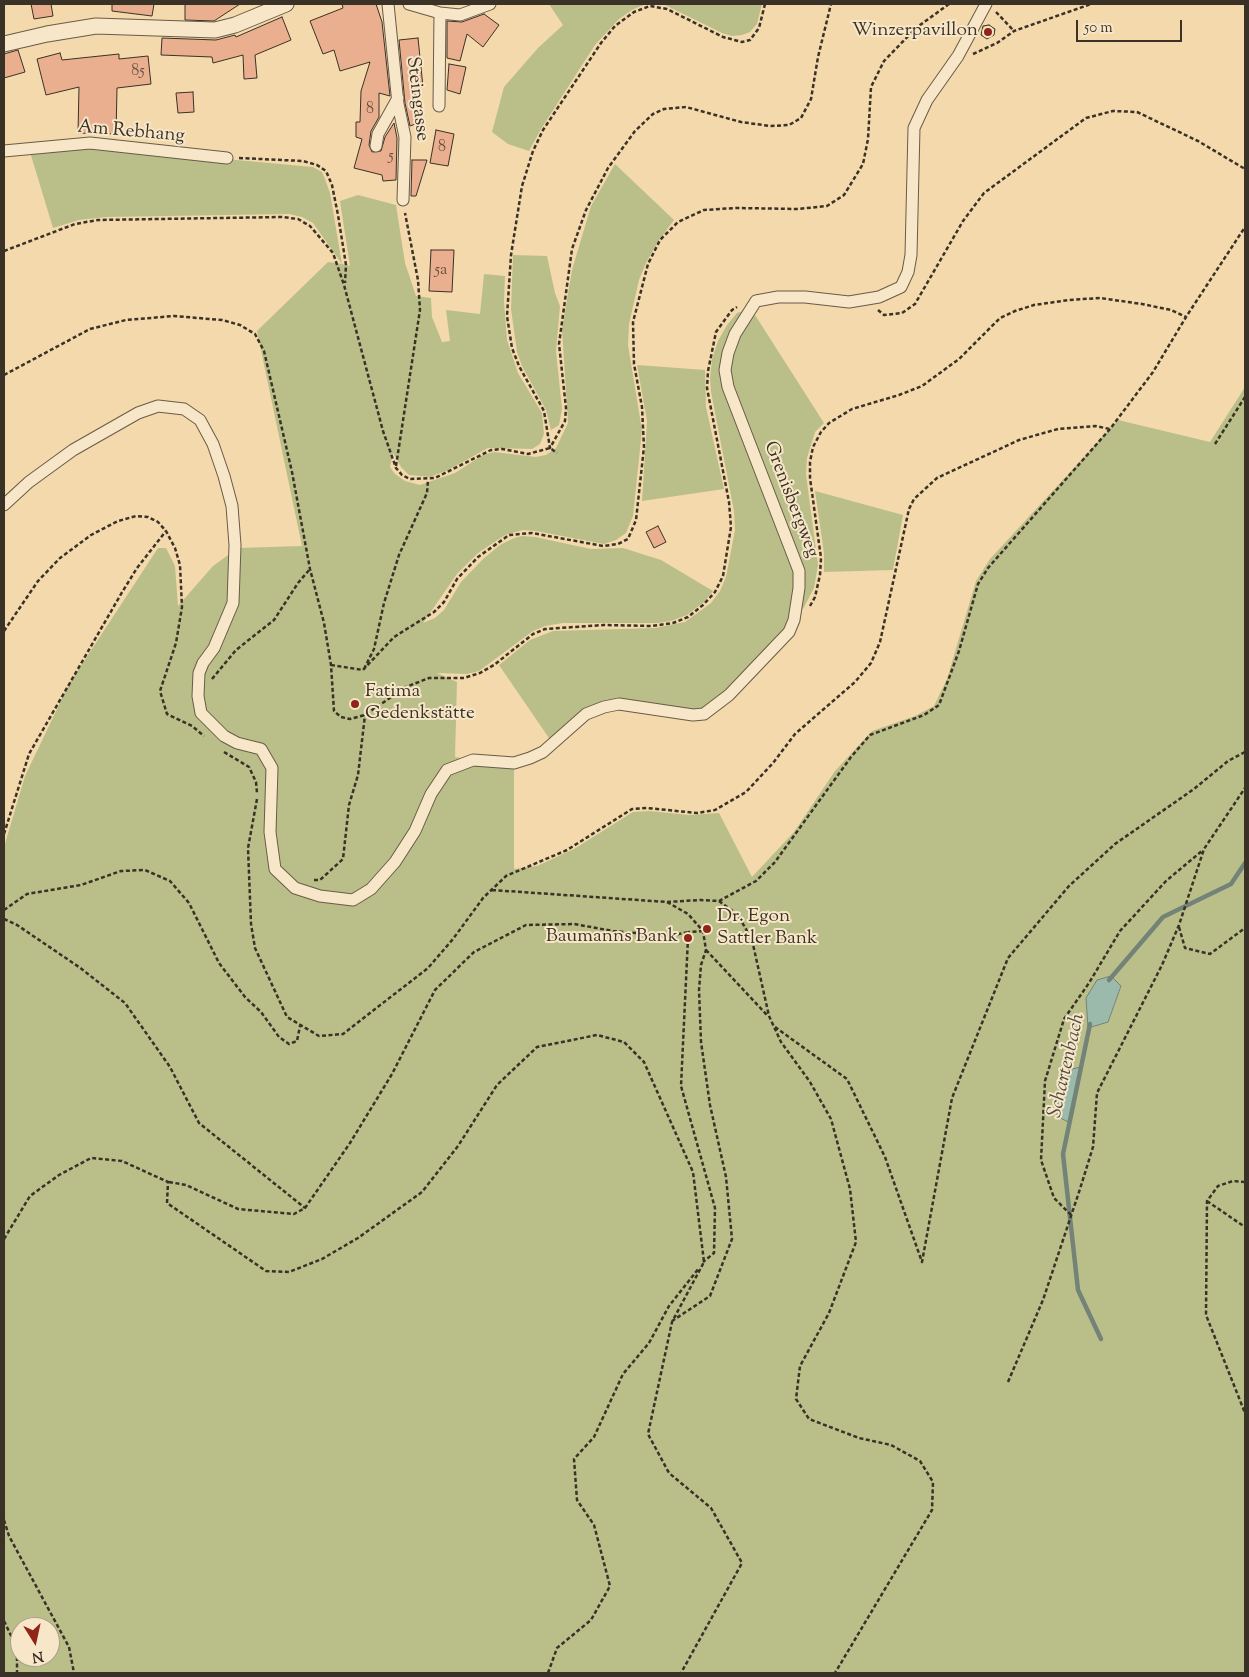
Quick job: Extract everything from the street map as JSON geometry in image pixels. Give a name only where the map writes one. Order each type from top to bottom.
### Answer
[{"type":"street","points":[[4,44],[47,34],[96,26],[215,30],[235,26],[286,4]]},
{"type":"street","name":"Steingasse","points":[[388,4],[405,145],[403,200]]},
{"type":"street","points":[[409,4],[440,13],[460,14],[490,4]]},
{"type":"street","points":[[756,302],[778,297],[805,297],[849,302],[870,300],[901,287],[908,272],[912,255],[914,128],[927,100],[990,7]]},
{"type":"street","points":[[439,106],[440,13]]},
{"type":"street","points":[[376,146],[378,134],[398,98]]},
{"type":"street","name":"Am Rebhang","points":[[4,151],[90,143],[226,158]]},
{"type":"street","name":"Grenisbergweg","points":[[4,505],[29,482],[73,450],[138,413],[158,406],[176,408],[184,409],[200,420],[220,461],[232,506],[235,545],[232,602],[214,648],[203,663],[199,673],[198,696],[201,713],[214,729],[237,743],[261,749],[272,768],[270,832],[275,869],[295,888],[320,896],[353,900],[371,889],[394,862],[415,832],[431,794],[447,770],[473,760],[514,763],[530,758],[542,752],[586,714],[604,707],[620,704],[693,715],[704,714],[729,695],[789,632],[794,620],[799,588],[798,571],[761,471],[738,418],[728,387],[725,370],[735,334],[756,302]]},
{"type":"path","points":[[550,448],[544,411],[519,366],[512,348],[507,316],[511,255],[522,186],[533,151],[543,130],[601,43],[615,26],[634,12],[650,6],[667,8],[723,37],[742,42],[750,40],[759,28],[765,4]]},
{"type":"path","points":[[550,448],[565,421],[566,408],[559,344],[572,250],[586,210],[608,168],[635,130],[653,114],[664,109],[686,107],[741,122],[770,126],[789,125],[802,118],[811,99],[818,57],[831,4]]},
{"type":"path","points":[[363,670],[394,637],[434,612],[444,602],[457,579],[478,557],[509,536],[532,533],[603,546],[618,544],[628,539],[636,520],[644,425],[634,364],[633,322],[648,264],[660,240],[678,222],[704,210],[808,208],[826,206],[844,195],[863,164],[868,139],[871,87],[884,61],[916,28],[949,4]]},
{"type":"path","points":[[958,56],[978,52],[997,43],[1014,31],[1091,4]]},
{"type":"path","points":[[990,7],[1014,31]]},
{"type":"path","points":[[870,300],[875,308],[884,315],[902,313],[915,304],[963,221],[984,193],[1086,118],[1113,111],[1137,112],[1198,141],[1245,169]]},
{"type":"path","points":[[226,158],[303,162],[317,165],[326,171],[332,184],[346,265],[344,284]]},
{"type":"path","points":[[396,468],[420,310],[418,280],[403,200]]},
{"type":"path","points":[[4,251],[75,224],[98,220],[282,217],[298,219],[304,222],[323,240],[333,253],[344,284],[382,431],[396,468],[402,476],[410,479],[428,480],[451,472],[481,453],[491,450],[502,449],[528,454],[550,448],[557,452]]},
{"type":"path","points":[[492,890],[667,902],[718,901],[756,881],[775,862],[851,757],[870,735],[924,715],[939,705],[959,651],[978,584],[983,576],[1110,429],[1153,372],[1186,317],[1245,227]]},
{"type":"path","points":[[794,620],[808,610],[815,597],[820,575],[819,532],[810,478],[810,462],[813,447],[821,432],[829,423],[852,409],[922,386],[958,359],[1000,318],[1015,311],[1052,302],[1100,298],[1171,310],[1186,317]]},
{"type":"path","points":[[4,375],[90,329],[126,320],[174,316],[222,320],[240,325],[254,334],[264,351],[302,520],[310,569],[324,623],[331,665],[334,711],[341,717],[350,719],[365,715],[406,687],[429,678],[464,678],[480,673],[494,665],[533,634],[546,629],[595,626],[652,626],[673,623],[688,617],[703,605],[715,592],[723,576],[731,527],[730,502],[707,388],[710,352],[716,332],[732,310],[741,304],[756,302]]},
{"type":"path","points":[[1215,444],[1245,397]]},
{"type":"path","points":[[220,748],[248,767],[256,782],[258,798],[248,848],[250,924],[255,948],[275,995],[287,1017],[300,1026],[318,1036],[343,1034],[428,968],[492,890],[506,876],[567,850],[626,811],[647,808],[697,813],[715,810],[746,792],[795,734],[855,682],[871,663],[880,642],[909,509],[925,488],[937,478],[1019,440],[1058,429],[1095,426],[1110,429]]},
{"type":"path","points":[[363,670],[374,649],[384,603],[399,555],[427,493],[428,480]]},
{"type":"path","points":[[4,632],[38,581],[60,558],[91,535],[118,521],[136,516],[148,517],[158,522],[166,531],[175,548],[180,565],[182,607],[176,643],[160,691],[167,714],[192,726],[207,738]]},
{"type":"path","points":[[4,834],[29,754],[125,587],[166,531]]},
{"type":"path","points":[[198,696],[236,650],[274,620],[298,582],[310,569]]},
{"type":"path","points":[[331,665],[363,670]]},
{"type":"path","points":[[306,880],[320,880],[343,859],[349,805],[358,775],[365,715]]},
{"type":"path","points":[[773,1026],[847,1079],[885,1157],[922,1262],[952,1098],[1008,958],[1069,886],[1115,844],[1194,789],[1228,761],[1245,752]]},
{"type":"path","points":[[1008,1382],[1042,1300],[1093,1147],[1097,1093],[1162,965],[1179,925],[1204,849],[1245,788]]},
{"type":"path","points":[[1071,1215],[1054,1198],[1041,1160],[1045,1081],[1064,1020],[1120,931],[1166,881],[1204,849]]},
{"type":"path","points":[[4,910],[27,894],[80,885],[122,872],[146,870],[170,881],[189,903],[219,963],[245,997],[261,1012],[279,1037],[289,1044],[297,1042],[300,1026]]},
{"type":"path","points":[[718,901],[738,915],[752,940],[769,1016],[781,1042],[810,1082],[831,1119],[850,1189],[856,1242],[829,1313],[800,1366],[796,1399],[809,1419],[859,1438],[890,1445],[920,1461],[933,1482],[932,1510],[835,1673]]},
{"type":"path","points":[[667,902],[688,914],[702,931],[706,950],[769,1016]]},
{"type":"path","points":[[4,919],[17,925],[79,967],[125,1003],[170,1067],[199,1123],[305,1208]]},
{"type":"path","points":[[4,1239],[30,1196],[58,1175],[91,1158],[122,1162],[168,1182],[186,1185],[238,1209],[294,1214],[305,1208],[329,1176],[392,1074],[435,990],[474,952],[526,925],[574,924],[613,931],[668,936],[702,931]]},
{"type":"path","points":[[1179,925],[1185,948],[1210,954],[1245,928]]},
{"type":"path","points":[[548,1673],[557,1648],[591,1620],[610,1586],[594,1525],[577,1500],[574,1459],[594,1437],[623,1374],[649,1343],[668,1306],[704,1262],[714,1253],[716,1208],[681,1086],[689,932]]},
{"type":"path","points":[[672,1322],[710,1296],[732,1239],[726,1177],[710,1105],[700,1042],[700,964],[706,950]]},
{"type":"path","points":[[168,1182],[166,1203],[266,1271],[289,1272],[322,1259],[358,1238],[422,1192],[458,1146],[497,1085],[537,1047],[596,1035],[624,1042],[644,1062],[693,1172],[704,1262],[672,1322],[648,1434],[669,1473],[711,1508],[742,1563],[682,1673]]},
{"type":"path","points":[[1245,1182],[1233,1182],[1218,1186],[1207,1201],[1206,1315],[1245,1413]]},
{"type":"path","points":[[1207,1201],[1245,1227]]},
{"type":"path","points":[[4,1520],[9,1536],[69,1647],[74,1673]]},
{"type":"path","points":[[4,1621],[17,1648],[17,1673]]},
{"type":"green space","points":[[549,4],[646,4],[632,10],[619,19],[595,45],[529,151],[508,144],[492,132],[504,87],[538,48],[563,25]]},
{"type":"green space","points":[[663,4],[762,4],[757,24],[750,32],[732,36]]},
{"type":"green space","points":[[74,148],[105,148],[313,167],[322,172],[330,193],[342,264],[313,223],[302,217],[289,214],[106,217],[79,220],[53,228],[30,152]]},
{"type":"green space","points":[[615,164],[674,220],[657,243],[646,263],[639,280],[629,324],[628,345],[642,430],[633,516],[626,533],[616,540],[604,544],[536,531],[523,530],[505,535],[478,553],[457,574],[423,623],[435,618],[444,610],[461,582],[483,559],[500,545],[522,536],[591,549],[623,548],[661,560],[713,591],[704,602],[687,615],[671,621],[658,623],[563,623],[545,626],[533,631],[479,671],[467,674],[437,673],[457,682],[455,757],[514,766],[514,869],[537,866],[574,849],[633,812],[649,811],[689,815],[719,813],[752,877],[794,832],[835,771],[872,731],[915,716],[934,706],[947,679],[976,581],[990,559],[1118,420],[1210,442],[1245,387],[1245,1673],[4,1673],[4,847],[25,776],[69,684],[158,548],[166,548],[175,566],[178,606],[213,566],[238,548],[302,546],[257,331],[328,262],[350,266],[340,201],[358,195],[396,205],[405,263],[416,296],[431,298],[432,317],[442,342],[450,341],[446,310],[480,314],[484,274],[505,276],[504,301],[507,340],[518,373],[542,413],[544,434],[540,444],[532,449],[488,448],[448,470],[430,477],[409,475],[401,467],[393,453],[390,467],[395,474],[405,481],[420,485],[455,473],[483,455],[494,452],[536,457],[546,455],[556,448],[568,423],[562,329],[572,270],[591,206]],"holes":[[[1121,987],[1108,1021],[1088,1028]]]},
{"type":"green space","points":[[513,255],[547,256],[555,293],[560,306],[556,351],[562,409],[559,425],[551,430],[546,410],[522,366],[517,352],[511,309]]},
{"type":"green space","points":[[743,311],[744,313],[722,362],[795,572],[793,601],[783,633],[721,699],[701,710],[687,711],[611,702],[551,741],[499,665],[530,640],[553,631],[655,628],[685,622],[711,603],[720,591],[726,577],[735,530],[734,511],[711,392],[710,378],[712,359],[718,341],[727,325],[737,313]]},
{"type":"green space","points":[[755,315],[824,423],[815,432],[807,458],[806,474],[818,565],[814,588],[803,609],[799,610],[803,581],[730,376],[734,348],[749,321]]},
{"type":"green space","points":[[637,365],[705,370],[706,407],[724,489],[642,501],[647,421]]},
{"type":"green space","points":[[815,491],[903,515],[893,570],[824,572],[824,553]]},
{"type":"shaded area","points":[[1111,976],[1121,986],[1108,1022],[1088,1028],[1086,998],[1097,980]]},
{"type":"shaded area","points":[[1081,1067],[1068,1122],[1057,1116],[1057,1094],[1068,1070]]},
{"type":"building","points":[[31,4],[51,4],[53,16],[34,19]]},
{"type":"building","points":[[112,4],[154,4],[152,16],[112,11]]},
{"type":"building","points":[[185,4],[240,4],[214,21],[185,20]]},
{"type":"building","points":[[342,4],[376,4],[382,22],[390,96],[379,93],[379,117],[371,131],[369,145],[372,152],[381,151],[385,137],[394,123],[397,138],[396,180],[383,181],[382,175],[354,168],[362,139],[356,137],[356,122],[360,122],[361,91],[370,62],[340,71],[334,50],[323,54],[310,21],[343,8]]},
{"type":"building","points":[[484,14],[499,25],[483,47],[467,34],[460,61],[447,58],[447,21],[462,22]]},
{"type":"building","points":[[282,17],[291,40],[255,55],[257,78],[244,79],[243,55],[213,63],[212,57],[161,55],[162,38],[216,40],[235,35],[236,37]]},
{"type":"building","name":"Winzerpavillon","points":[[989,25],[995,29],[994,35],[987,39],[981,35],[983,26]]},
{"type":"building","points":[[418,38],[423,87],[413,88],[424,121],[410,126],[405,103],[399,40]]},
{"type":"building","points":[[18,50],[25,72],[4,78],[4,54]]},
{"type":"building","points":[[60,53],[62,60],[119,54],[119,59],[148,56],[151,84],[117,88],[116,134],[78,133],[79,87],[46,95],[37,59]]},
{"type":"building","points":[[449,64],[466,67],[460,94],[447,90]]},
{"type":"building","points":[[193,92],[194,112],[178,113],[176,93]]},
{"type":"building","points":[[436,130],[454,134],[448,166],[430,163]]},
{"type":"building","points":[[412,160],[427,160],[416,196],[411,196]]},
{"type":"building","points":[[431,250],[454,250],[452,292],[429,291]]},
{"type":"building","points":[[658,526],[666,542],[654,548],[646,532]]},
{"type":"waterway","name":"Schartenbach","points":[[1109,980],[1163,917],[1231,884],[1245,863]]},
{"type":"waterway","name":"Schartenbach","points":[[1090,1024],[1063,1154],[1078,1290],[1101,1339]]},
{"type":"place","name":"Winzerpavillon","points":[[988,32]]},
{"type":"place","name":"Fatima Gedenkstätte","points":[[355,704]]},
{"type":"place","name":"Dr. Egon Sattler Bank","points":[[707,929]]},
{"type":"place","name":"Baumanns Bank","points":[[688,938]]}]
